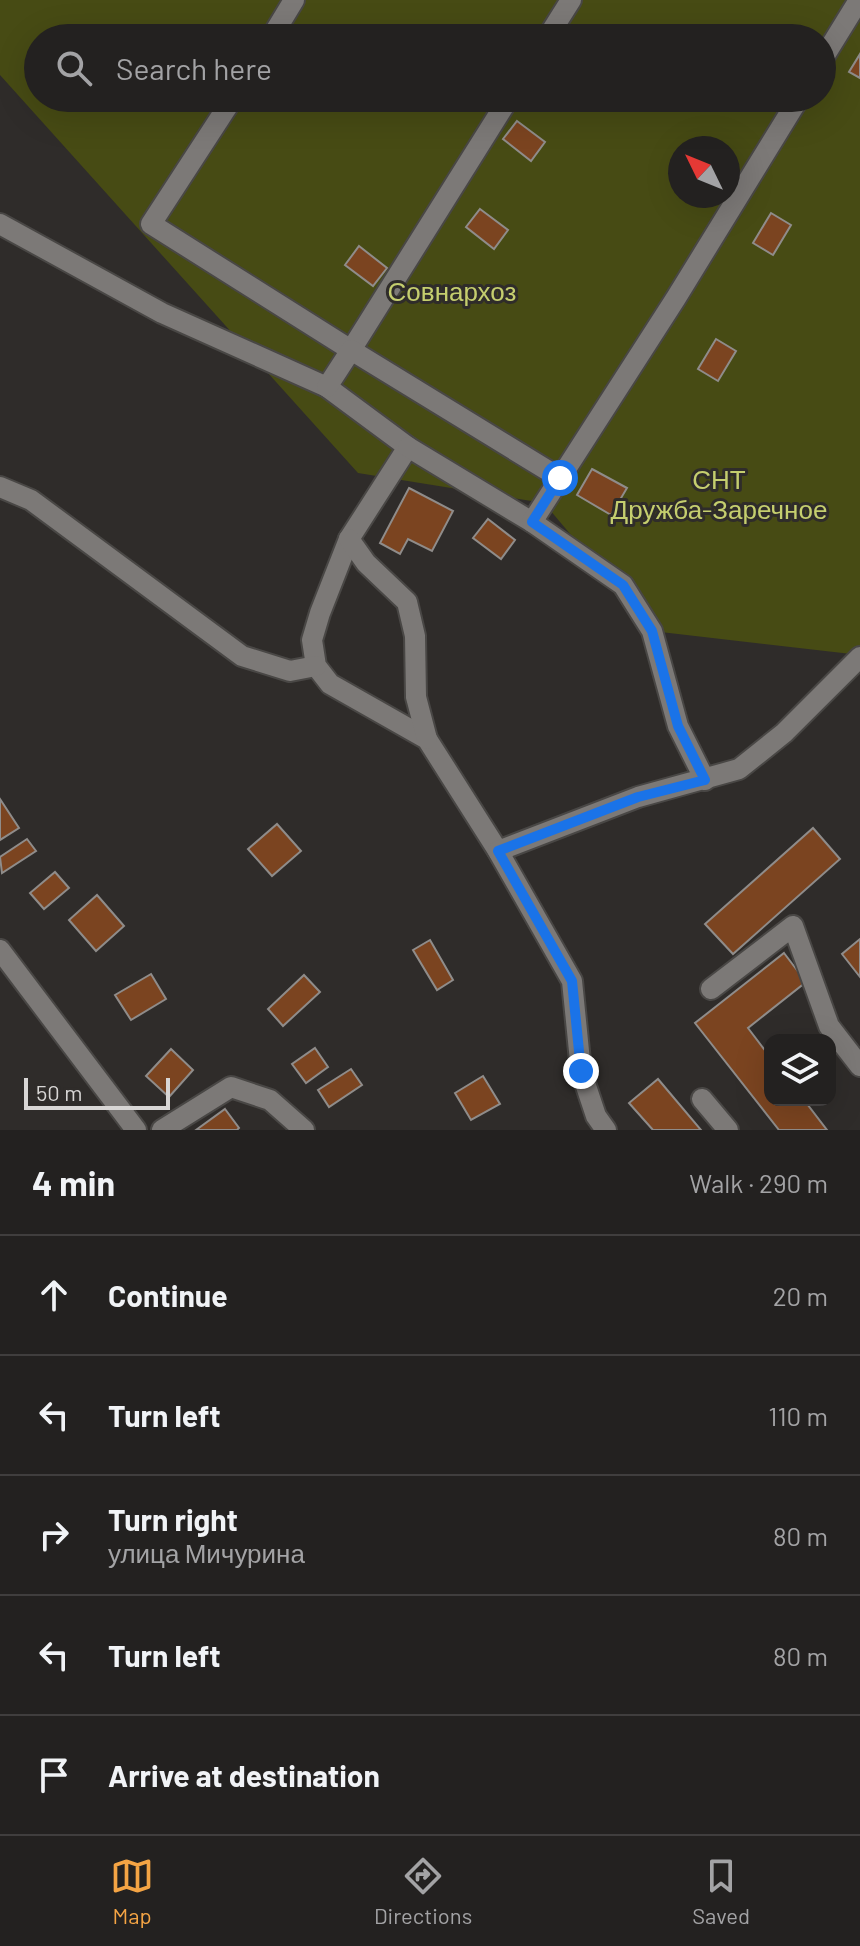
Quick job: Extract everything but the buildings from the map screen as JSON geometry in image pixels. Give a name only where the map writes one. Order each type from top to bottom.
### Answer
[{"type":"street","points":[[279,24],[294,0]]},
{"type":"street","points":[[556,24],[571,0]]},
{"type":"street","points":[[836,37],[859,0]]},
{"type":"street","points":[[224,112],[151,224],[560,478]]},
{"type":"street","points":[[327,387],[500,112]]},
{"type":"street","points":[[532,522],[790,112]]},
{"type":"street","points":[[0,224],[162,313],[327,387],[408,447],[532,522],[623,585],[652,631],[678,726],[705,780]]},
{"type":"street","points":[[408,447],[349,539],[312,640],[316,666],[330,684],[427,739]]},
{"type":"street","points":[[0,487],[31,500],[242,656],[290,671],[316,666]]},
{"type":"street","points":[[349,539],[366,563],[407,602],[415,636],[416,697],[427,739],[498,851],[572,981],[581,1071],[596,1116],[606,1130]]},
{"type":"street","points":[[498,851],[638,797],[739,769],[784,733],[860,657]]},
{"type":"street","points":[[711,989],[793,926],[829,1026],[860,1066]]},
{"type":"street","points":[[0,950],[136,1130]]},
{"type":"street","points":[[162,1130],[231,1087],[270,1100],[304,1130]]},
{"type":"street","points":[[702,1099],[728,1130]]},
{"type":"green space","name":"Совнархоз","points":[[0,0],[860,0],[860,655],[652,631],[544,503],[358,473],[33,112],[836,112],[836,24],[24,24],[24,102],[0,75]]},
{"type":"route","points":[[560,478],[532,522],[623,585],[652,631],[678,726],[705,780],[638,797],[498,851],[572,981],[581,1071]]},
{"type":"park label","name":"СНТ Дружба-Заречное","points":[[719,493]]}]
